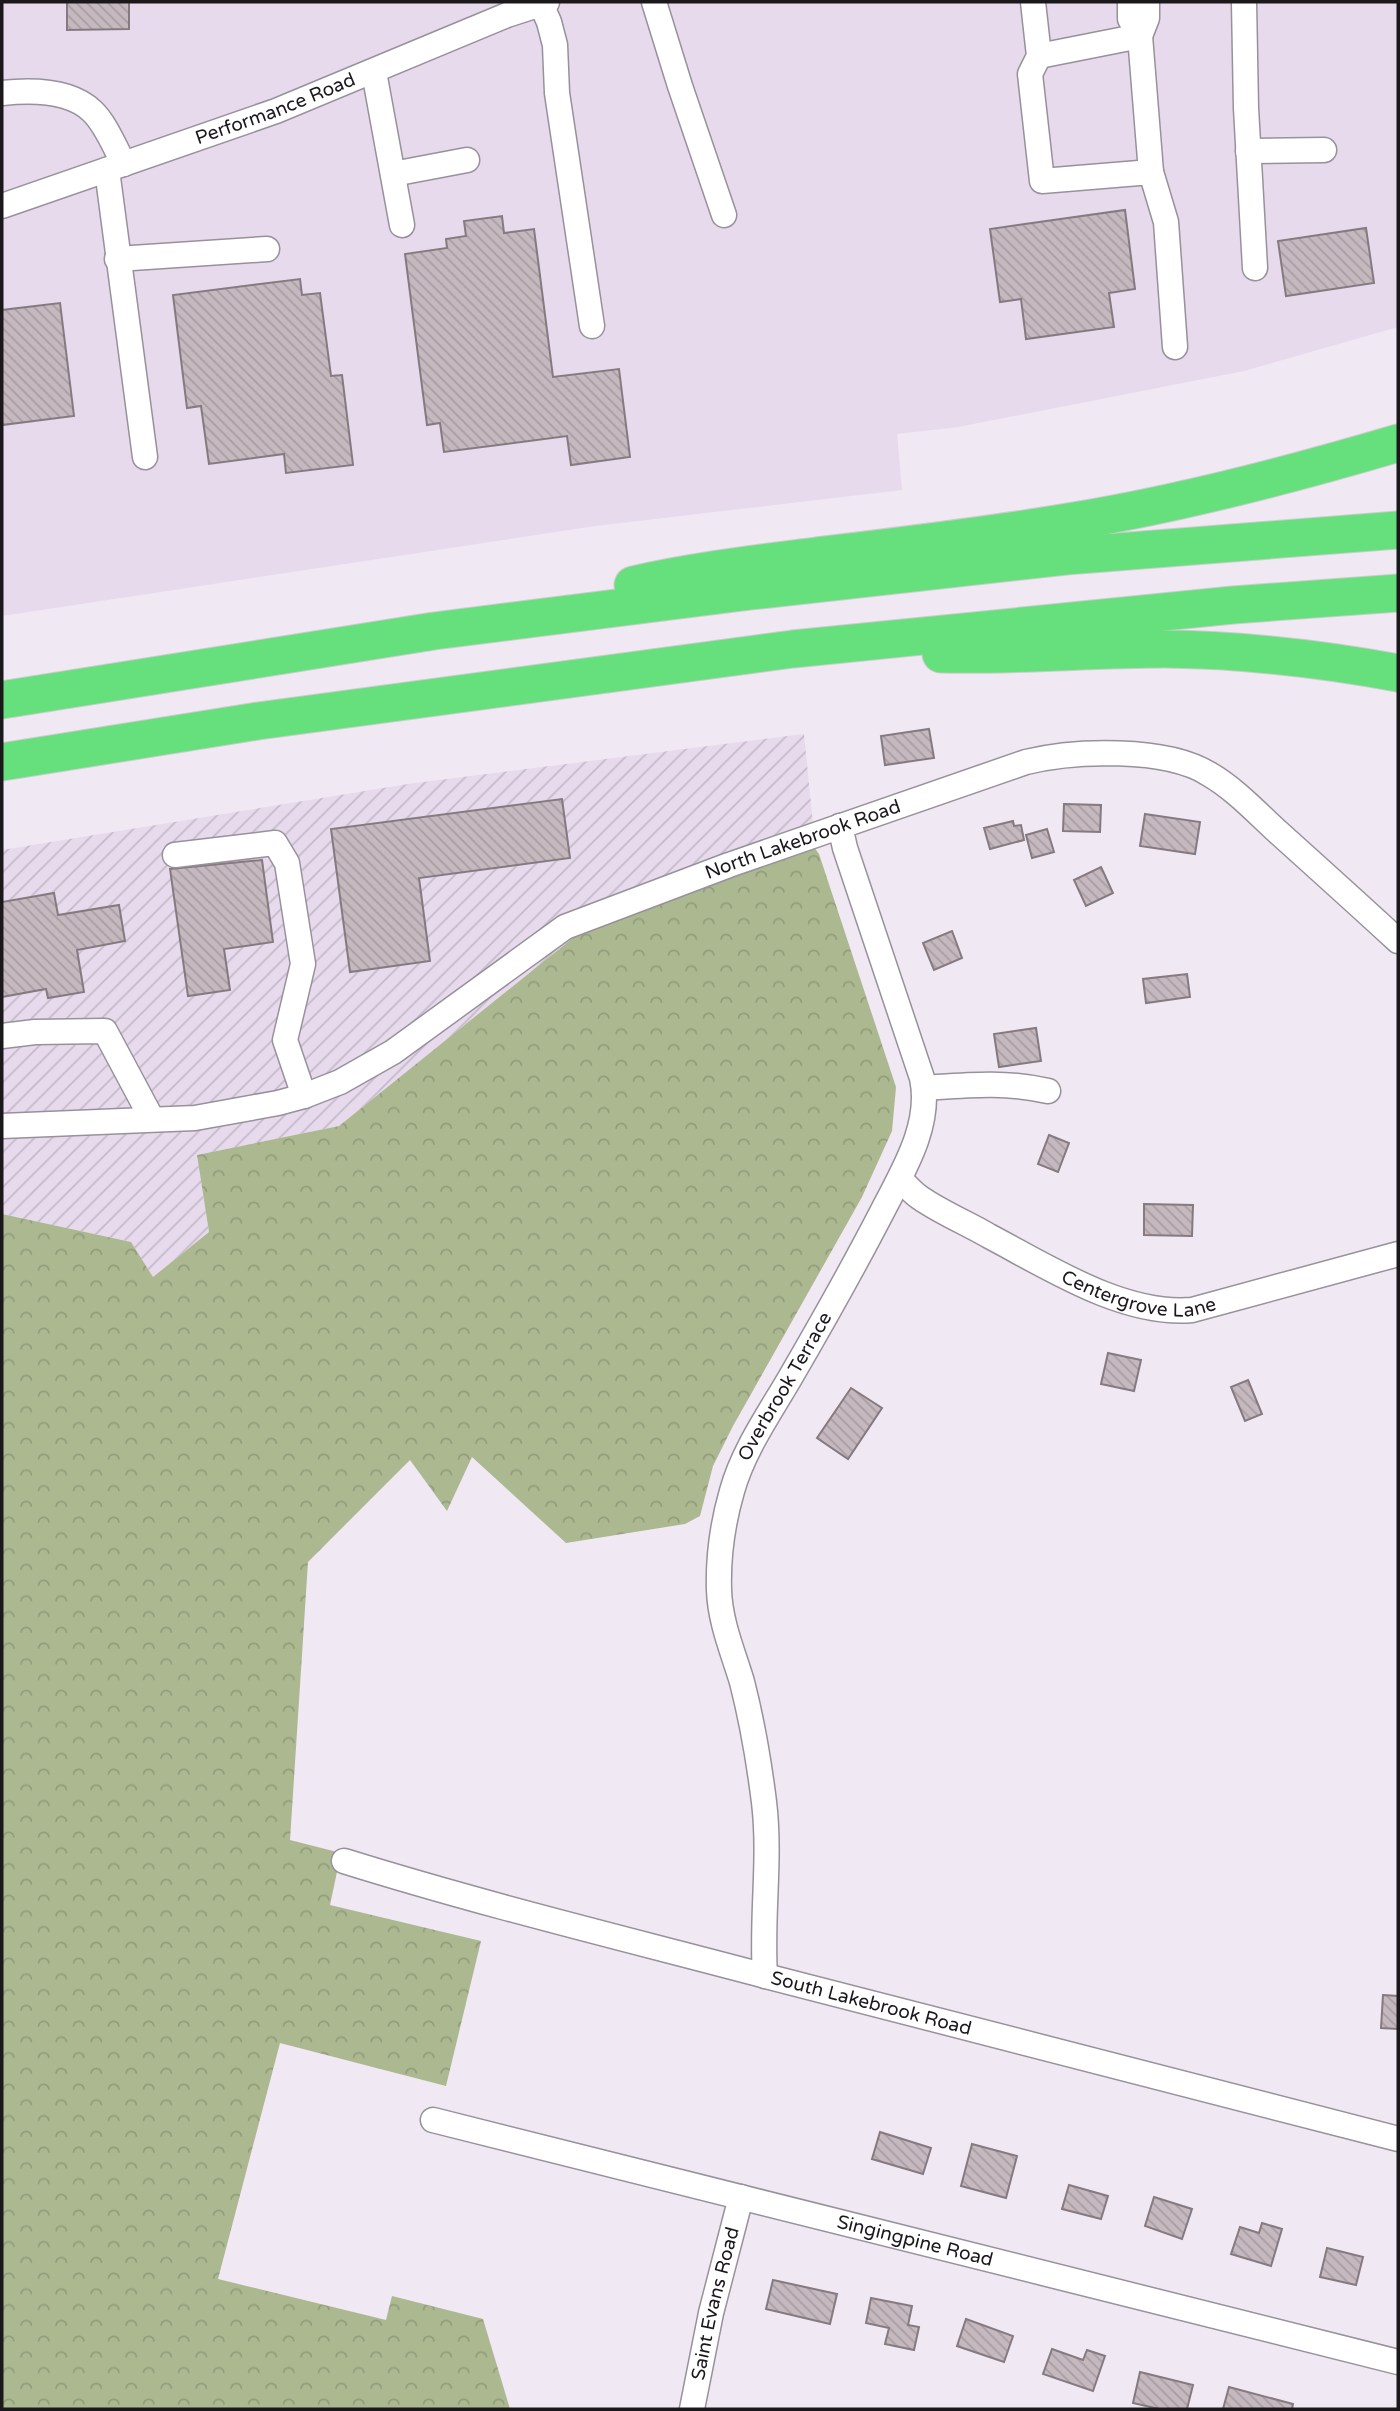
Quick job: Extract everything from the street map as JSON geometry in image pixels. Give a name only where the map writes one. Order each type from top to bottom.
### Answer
[{"type":"highway","points":[[434,631],[687,572],[1069,522],[1204,495],[1398,443]]},
{"type":"highway","points":[[2,700],[434,631],[751,591],[1052,557],[1398,530]]},
{"type":"highway","points":[[2,762],[258,721],[793,649],[1233,605],[1398,593]]},
{"type":"highway","points":[[793,649],[996,656],[1153,650],[1206,651],[1294,658],[1398,673]]},
{"type":"street","points":[[654,2],[724,215]]},
{"type":"street","points":[[1033,2],[1039,56],[1030,74],[1042,181],[1151,172]]},
{"type":"street","points":[[1130,2],[1130,19],[1140,36],[1151,172],[1166,222],[1175,346]]},
{"type":"street","points":[[1140,36],[1147,18],[1147,2]]},
{"type":"street","points":[[1244,2],[1248,151],[1255,268]]},
{"type":"street","points":[[544,3],[555,45],[557,93],[592,326]]},
{"type":"street","name":"Performance Road","points":[[2,206],[276,111],[507,15],[544,3]]},
{"type":"street","points":[[1039,56],[1140,36]]},
{"type":"street","points":[[374,72],[402,225]]},
{"type":"street","points":[[2,93],[49,93],[74,99],[93,112],[115,167],[117,259],[145,457]]},
{"type":"street","points":[[1248,151],[1324,150]]},
{"type":"street","points":[[393,174],[467,160]]},
{"type":"street","points":[[117,259],[267,249]]},
{"type":"street","name":"North Lakebrook Road","points":[[2,1126],[195,1118],[304,1096],[340,1082],[393,1052],[565,928],[840,826],[1049,756],[1063,754],[1136,755],[1178,760],[1210,774],[1246,803],[1398,941]]},
{"type":"street","name":"Overbrook Terrace","points":[[765,1976],[764,1804],[742,1684],[721,1611],[719,1590],[725,1521],[737,1475],[900,1178],[924,1111],[924,1088],[840,826]]},
{"type":"street","points":[[175,855],[275,843],[287,863],[303,964],[285,1040],[304,1096]]},
{"type":"street","points":[[2,1035],[105,1031],[152,1119]]},
{"type":"street","points":[[924,1088],[998,1083],[1019,1084],[1048,1091]]},
{"type":"street","name":"Centergrove Lane","points":[[900,1178],[919,1197],[1023,1254],[1096,1291],[1160,1310],[1192,1310],[1398,1254]]},
{"type":"street","name":"South Lakebrook Road","points":[[344,1861],[450,1894],[1398,2139]]},
{"type":"street","name":"Singingpine Road","points":[[433,2120],[1398,2361]]},
{"type":"street","name":"Saint Evans Road","points":[[692,2409],[711,2313],[741,2197]]},
{"type":"shaded area","points":[[2,2],[1398,2],[1398,327],[1244,371],[958,427],[897,434],[902,490],[595,526],[2,616]]},
{"type":"shaded area","points":[[804,734],[813,824],[594,922],[339,1126],[197,1155],[209,1232],[153,1277],[131,1242],[2,1214],[2,850],[408,784]]},
{"type":"green space","points":[[811,843],[819,854],[896,1087],[892,1131],[862,1197],[713,1466],[700,1516],[685,1524],[566,1543],[472,1457],[447,1511],[410,1460],[308,1562],[290,1840],[341,1853],[330,1905],[481,1941],[446,2086],[280,2043],[218,2279],[386,2320],[392,2296],[483,2319],[510,2409],[2,2409],[2,1214],[131,1242],[153,1277],[209,1232],[197,1155],[339,1126],[594,921]]},
{"type":"building","points":[[67,2],[129,2],[129,29],[67,30]]},
{"type":"building","points":[[1125,210],[1135,289],[1109,293],[1114,327],[1026,339],[1021,299],[1000,302],[990,229]]},
{"type":"building","points":[[502,216],[504,233],[534,229],[553,377],[619,369],[630,457],[571,465],[567,436],[444,452],[440,423],[427,425],[405,254],[447,248],[446,239],[466,236],[464,221]]},
{"type":"building","points":[[1366,228],[1374,283],[1286,296],[1278,241]]},
{"type":"building","points":[[300,279],[302,295],[320,293],[331,376],[342,375],[353,465],[286,473],[284,454],[209,464],[201,406],[187,408],[173,295]]},
{"type":"building","points":[[60,303],[74,416],[2,425],[2,310]]},
{"type":"building","points":[[929,729],[934,758],[885,765],[881,736]]},
{"type":"building","points":[[562,799],[570,858],[419,878],[430,961],[350,972],[331,829]]},
{"type":"building","points":[[1064,804],[1101,805],[1100,832],[1063,831]]},
{"type":"building","points":[[1145,814],[1200,822],[1195,854],[1140,846]]},
{"type":"building","points":[[1013,821],[1014,826],[1021,825],[1024,840],[990,849],[984,828]]},
{"type":"building","points":[[1047,829],[1054,852],[1032,858],[1026,835]]},
{"type":"building","points":[[262,860],[273,942],[224,949],[230,990],[188,996],[170,869]]},
{"type":"building","points":[[1101,867],[1113,893],[1086,906],[1074,880]]},
{"type":"building","points":[[54,893],[58,915],[119,905],[125,941],[77,950],[84,992],[48,998],[46,989],[2,997],[2,902]]},
{"type":"building","points":[[952,931],[962,958],[934,970],[923,943]]},
{"type":"building","points":[[1187,974],[1190,997],[1146,1003],[1143,979]]},
{"type":"building","points":[[1036,1028],[1041,1061],[999,1067],[994,1034]]},
{"type":"building","points":[[1049,1135],[1069,1143],[1058,1172],[1038,1164]]},
{"type":"building","points":[[1144,1204],[1193,1205],[1192,1236],[1144,1235]]},
{"type":"building","points":[[1108,1353],[1141,1360],[1134,1391],[1101,1384]]},
{"type":"building","points":[[1248,1380],[1262,1414],[1245,1421],[1231,1387]]},
{"type":"building","points":[[851,1388],[882,1408],[848,1459],[817,1438]]},
{"type":"building","points":[[1383,1995],[1398,1996],[1398,2029],[1381,2028]]},
{"type":"building","points":[[880,2132],[931,2148],[923,2174],[872,2159]]},
{"type":"building","points":[[972,2144],[1017,2156],[1006,2198],[961,2186]]},
{"type":"building","points":[[1069,2185],[1108,2196],[1101,2219],[1062,2209]]},
{"type":"building","points":[[1154,2197],[1192,2209],[1182,2239],[1145,2226]]},
{"type":"building","points":[[1262,2223],[1282,2229],[1271,2266],[1231,2254],[1240,2227],[1259,2233]]},
{"type":"building","points":[[1327,2248],[1363,2257],[1356,2285],[1320,2277]]},
{"type":"building","points":[[773,2280],[837,2294],[830,2324],[766,2309]]},
{"type":"building","points":[[871,2298],[912,2306],[908,2325],[919,2327],[914,2350],[885,2344],[889,2328],[866,2323]]},
{"type":"building","points":[[966,2319],[1013,2336],[1004,2362],[957,2346]]},
{"type":"building","points":[[1052,2349],[1083,2360],[1087,2350],[1105,2356],[1093,2391],[1043,2374]]},
{"type":"building","points":[[1140,2372],[1193,2385],[1187,2409],[1159,2409],[1133,2403]]},
{"type":"building","points":[[1229,2387],[1293,2404],[1292,2409],[1223,2409]]}]
